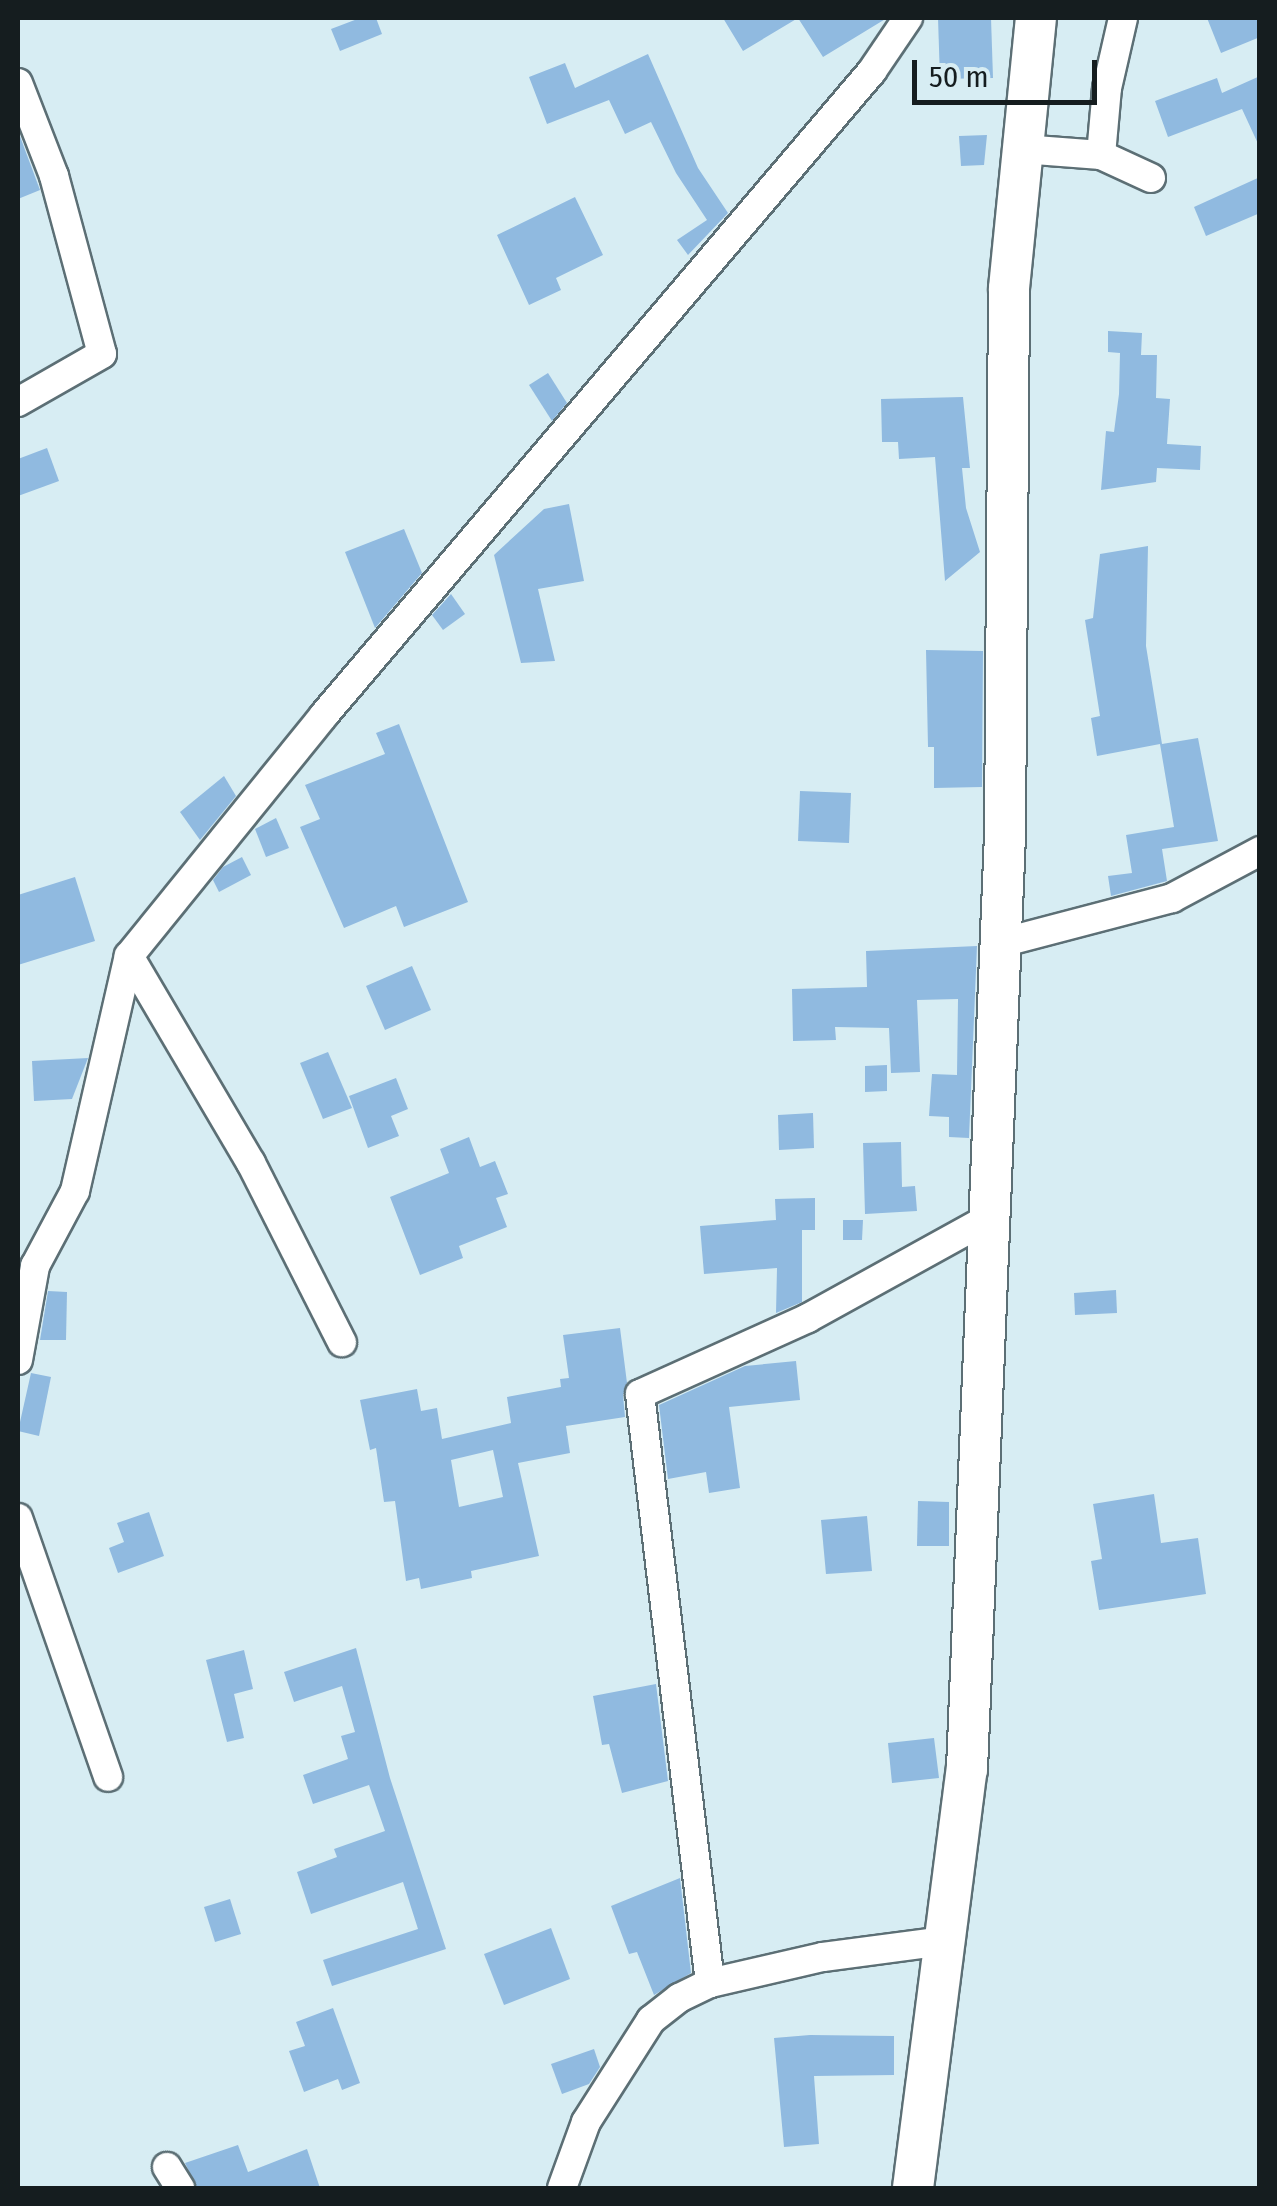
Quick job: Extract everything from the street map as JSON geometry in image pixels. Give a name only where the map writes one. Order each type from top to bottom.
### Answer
[{"type":"street","points":[[18,1360],[36,1266],[75,1191],[130,956],[324,714],[872,71],[908,18]]},
{"type":"street","points":[[913,2188],[967,1769],[1001,943],[1009,288],[1036,18]]},
{"type":"street","points":[[1101,155],[1107,88],[1123,18]]},
{"type":"street","points":[[18,82],[54,176],[102,354],[18,402]]},
{"type":"street","points":[[1022,148],[1101,155],[1151,178]]},
{"type":"street","points":[[1001,943],[1172,898],[1260,850]]},
{"type":"street","points":[[130,956],[250,1163],[342,1342]]},
{"type":"street","points":[[710,1983],[640,1394],[808,1318],[990,1218]]},
{"type":"street","points":[[18,1518],[108,1777]]},
{"type":"street","points":[[562,2188],[586,2122],[651,2020],[679,1998],[710,1983],[869,1949],[944,1941]]},
{"type":"building","points":[[360,18],[376,18],[382,34],[340,51],[331,29]]},
{"type":"building","points":[[723,18],[798,18],[743,51]]},
{"type":"building","points":[[798,18],[887,18],[823,57]]},
{"type":"building","points":[[938,18],[991,18],[993,78],[940,79]]},
{"type":"building","points":[[1207,18],[1260,18],[1260,37],[1221,53]]},
{"type":"building","points":[[648,54],[698,168],[728,213],[688,255],[677,240],[707,220],[676,173],[651,122],[625,134],[609,100],[547,124],[529,77],[565,63],[575,88]]},
{"type":"building","points":[[1260,76],[1260,148],[1242,109],[1168,137],[1155,101],[1217,78],[1222,93]]},
{"type":"building","points":[[18,131],[40,190],[18,199]]},
{"type":"building","points":[[987,135],[984,165],[961,166],[959,136]]},
{"type":"building","points":[[1260,177],[1260,213],[1206,236],[1194,207]]},
{"type":"building","points":[[575,197],[603,255],[556,278],[561,290],[529,305],[497,235]]},
{"type":"building","points":[[1108,331],[1142,333],[1141,355],[1157,355],[1156,398],[1170,399],[1167,444],[1201,446],[1200,470],[1157,468],[1156,482],[1101,490],[1106,431],[1114,432],[1119,394],[1120,353],[1108,352]]},
{"type":"building","points":[[548,373],[567,403],[552,421],[529,385]]},
{"type":"building","points":[[963,397],[970,468],[962,468],[966,508],[980,552],[945,581],[935,457],[899,459],[898,442],[882,442],[881,399]]},
{"type":"building","points":[[47,448],[59,481],[18,496],[18,459]]},
{"type":"building","points":[[569,504],[584,581],[538,589],[555,661],[521,663],[494,555],[544,509]]},
{"type":"building","points":[[404,529],[422,573],[375,628],[345,552]]},
{"type":"building","points":[[1148,546],[1146,646],[1162,744],[1198,738],[1218,841],[1162,849],[1167,881],[1111,896],[1108,876],[1132,873],[1126,835],[1174,827],[1160,744],[1097,756],[1091,718],[1100,716],[1085,620],[1093,618],[1100,554]]},
{"type":"building","points":[[451,594],[465,614],[443,630],[432,615]]},
{"type":"building","points":[[926,650],[983,651],[982,787],[934,788],[934,747],[928,747]]},
{"type":"building","points":[[399,724],[468,902],[404,927],[396,906],[344,928],[300,827],[320,819],[305,785],[385,754],[376,733]]},
{"type":"building","points":[[224,776],[236,796],[200,840],[180,812]]},
{"type":"building","points":[[800,791],[851,793],[849,843],[798,841]]},
{"type":"building","points":[[276,818],[289,848],[266,857],[255,829]]},
{"type":"building","points":[[242,857],[251,875],[219,892],[213,880],[223,867]]},
{"type":"building","points":[[75,877],[95,941],[18,965],[18,895]]},
{"type":"building","points":[[977,946],[969,1138],[949,1137],[949,1117],[929,1116],[932,1074],[957,1075],[958,999],[917,1000],[920,1072],[891,1073],[889,1028],[835,1027],[836,1040],[793,1041],[792,989],[867,987],[866,951]]},
{"type":"building","points":[[412,966],[431,1010],[385,1030],[366,986]]},
{"type":"building","points":[[328,1052],[352,1108],[323,1119],[300,1063]]},
{"type":"building","points":[[88,1058],[72,1099],[34,1101],[32,1061]]},
{"type":"building","points":[[887,1065],[887,1091],[865,1092],[865,1066]]},
{"type":"building","points":[[396,1078],[408,1109],[391,1116],[399,1136],[368,1148],[349,1096]]},
{"type":"building","points":[[813,1113],[814,1148],[779,1150],[778,1115]]},
{"type":"building","points":[[469,1137],[480,1167],[495,1161],[508,1194],[496,1198],[507,1227],[459,1246],[463,1258],[420,1275],[390,1197],[449,1173],[440,1149]]},
{"type":"building","points":[[901,1142],[902,1187],[915,1186],[917,1211],[865,1214],[863,1143]]},
{"type":"building","points":[[815,1198],[815,1230],[802,1230],[802,1302],[776,1313],[777,1268],[704,1274],[700,1226],[776,1220],[775,1199]]},
{"type":"building","points":[[843,1220],[863,1220],[862,1240],[843,1240]]},
{"type":"building","points":[[1116,1290],[1117,1313],[1075,1315],[1074,1293]]},
{"type":"building","points":[[48,1291],[67,1292],[66,1340],[40,1340]]},
{"type":"building","points":[[620,1328],[627,1383],[623,1395],[625,1417],[566,1426],[570,1453],[518,1463],[539,1556],[471,1571],[472,1578],[421,1589],[419,1578],[406,1581],[395,1501],[384,1502],[376,1448],[370,1450],[360,1400],[417,1389],[421,1411],[437,1408],[442,1439],[511,1423],[507,1397],[561,1387],[560,1379],[569,1378],[563,1335]],"holes":[[[493,1450],[503,1497],[459,1507],[451,1460]]]},
{"type":"building","points":[[796,1361],[800,1400],[729,1407],[740,1488],[709,1493],[706,1472],[668,1479],[659,1405],[745,1366]]},
{"type":"building","points":[[31,1373],[51,1377],[39,1436],[18,1431]]},
{"type":"building","points":[[1154,1494],[1161,1543],[1198,1538],[1206,1594],[1099,1610],[1091,1561],[1102,1559],[1093,1504]]},
{"type":"building","points":[[918,1501],[949,1502],[949,1546],[917,1546]]},
{"type":"building","points":[[149,1512],[164,1556],[118,1573],[109,1548],[124,1542],[117,1523]]},
{"type":"building","points":[[867,1516],[872,1571],[826,1574],[821,1520]]},
{"type":"building","points":[[356,1648],[390,1778],[446,1949],[332,1986],[323,1960],[418,1929],[403,1882],[311,1914],[297,1872],[337,1857],[334,1849],[385,1831],[369,1785],[313,1804],[303,1775],[348,1759],[341,1736],[355,1732],[342,1686],[294,1702],[284,1672]]},
{"type":"building","points":[[244,1650],[253,1689],[234,1694],[244,1738],[227,1742],[206,1660]]},
{"type":"building","points":[[656,1684],[668,1781],[622,1793],[609,1744],[602,1745],[593,1696]]},
{"type":"building","points":[[934,1738],[939,1778],[892,1783],[888,1743]]},
{"type":"building","points":[[680,1878],[691,1973],[654,1995],[637,1952],[629,1954],[611,1906]]},
{"type":"building","points":[[230,1899],[241,1934],[215,1942],[204,1907]]},
{"type":"building","points":[[551,1928],[570,1979],[504,2005],[484,1954]]},
{"type":"building","points":[[333,2008],[360,2083],[342,2090],[338,2079],[304,2092],[289,2051],[305,2046],[296,2022]]},
{"type":"building","points":[[894,2036],[894,2075],[814,2076],[819,2144],[784,2147],[774,2038]]},
{"type":"building","points":[[594,2049],[600,2067],[589,2084],[562,2094],[551,2064]]},
{"type":"building","points":[[238,2145],[248,2172],[307,2149],[320,2188],[197,2188],[185,2163]]}]
